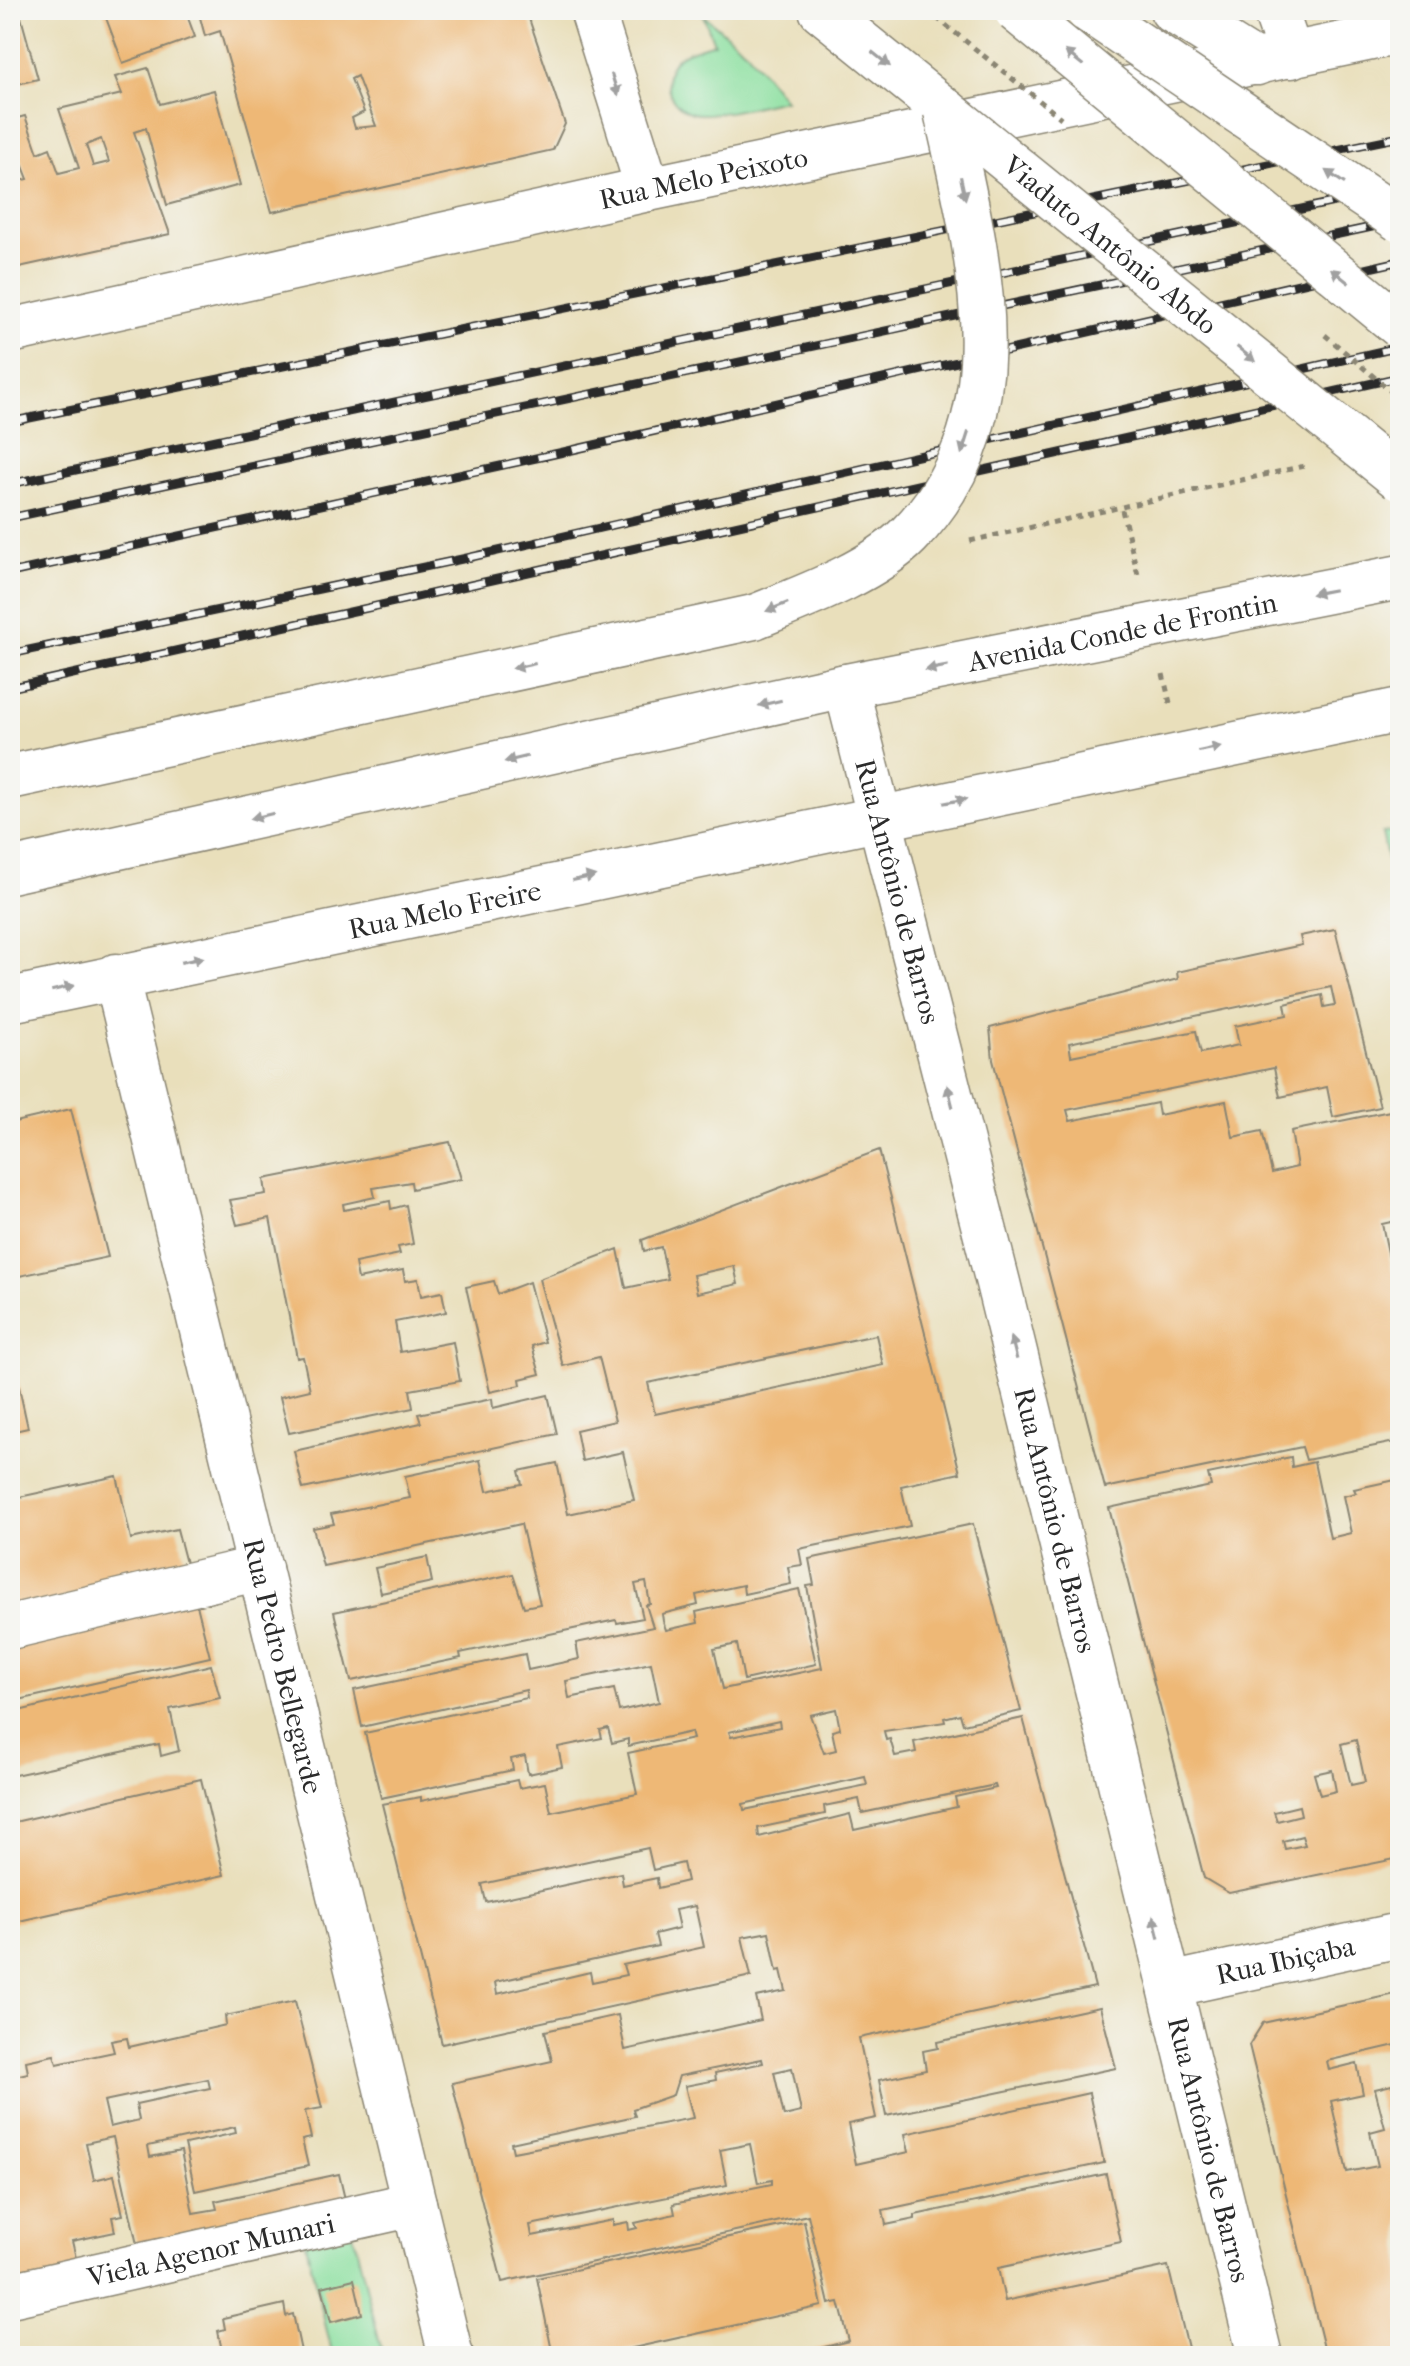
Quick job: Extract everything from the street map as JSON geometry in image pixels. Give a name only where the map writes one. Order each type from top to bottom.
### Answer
[{"type":"main road","points":[[592,10],[648,189]]},
{"type":"main road","name":"Viaduto Antônio Abdo","points":[[821,10],[1400,479]]},
{"type":"main road","points":[[1016,10],[1400,326]]},
{"type":"main road","points":[[1088,10],[1400,220]]},
{"type":"main road","points":[[1172,10],[1274,59],[1275,10]]},
{"type":"main road","name":"Rua Melo Peixoto","points":[[10,331],[648,189],[1400,32]]},
{"type":"main road","points":[[10,777],[754,617],[842,581],[909,536],[956,471],[980,398],[984,315],[973,235],[946,111]]},
{"type":"main road","name":"Avenida Conde de Frontin","points":[[846,686],[1400,577]]},
{"type":"main road","points":[[10,871],[846,686]]},
{"type":"main road","name":"Rua Antônio de Barros","points":[[846,686],[905,908],[1260,2356]]},
{"type":"main road","points":[[879,816],[1400,710]]},
{"type":"main road","points":[[1316,729],[1400,740]]},
{"type":"main road","name":"Rua Melo Freire","points":[[10,1000],[879,816]]},
{"type":"main road","name":"Rua Pedro Bellegarde","points":[[116,976],[451,2356]]},
{"type":"main road","points":[[10,1627],[260,1568]]},
{"type":"main road","name":"Rua Ibiçaba","points":[[1170,1985],[1400,1935]]},
{"type":"main road","name":"Viela Agenor Munari","points":[[10,2295],[414,2204]]},
{"type":"path","points":[[1122,510],[1307,466]]},
{"type":"green space","points":[[703,15],[747,52],[785,100],[711,114],[690,112],[675,102],[668,78],[675,60],[714,43]]},
{"type":"green space","points":[[1400,831],[1400,919],[1382,833]]},
{"type":"green space","points":[[352,2229],[383,2356],[333,2356],[305,2240]]},
{"type":"building","points":[[10,10],[19,10],[38,79],[10,86]]},
{"type":"building","points":[[103,10],[185,10],[195,37],[123,63]]},
{"type":"building","points":[[198,10],[526,10],[565,124],[553,150],[272,212],[220,31],[205,36]],"holes":[[[357,76],[376,126],[355,128],[352,118],[364,112],[351,79]]]},
{"type":"building","points":[[148,68],[160,104],[214,90],[240,185],[167,205],[146,128],[134,132],[170,234],[10,269],[10,183],[28,179],[19,156],[10,159],[10,120],[25,116],[38,153],[50,148],[59,173],[79,168],[59,109],[122,94],[115,77]],"holes":[[[101,139],[109,162],[93,166],[86,145]]]},
{"type":"building","points":[[1335,929],[1380,1107],[1333,1117],[1327,1087],[1280,1097],[1274,1068],[1067,1110],[1070,1121],[1157,1103],[1159,1115],[1226,1101],[1233,1137],[1262,1131],[1272,1173],[1297,1167],[1291,1131],[1400,1109],[1400,1220],[1382,1224],[1392,1272],[1400,1271],[1400,1441],[1306,1460],[1302,1447],[1105,1488],[993,1060],[990,1028],[1178,979],[1177,972],[1302,945],[1300,936]],"holes":[[[1331,987],[1335,1005],[1324,1007],[1322,995],[1285,1004],[1287,1015],[1235,1026],[1239,1045],[1201,1053],[1196,1031],[1071,1056],[1069,1043]]]},
{"type":"building","points":[[71,1109],[108,1257],[10,1278],[10,1123]]},
{"type":"building","points":[[450,1142],[461,1179],[412,1189],[411,1182],[373,1188],[375,1197],[343,1204],[344,1210],[390,1201],[391,1209],[406,1205],[413,1244],[398,1247],[400,1254],[355,1263],[358,1279],[403,1270],[405,1281],[418,1279],[421,1296],[442,1292],[446,1312],[395,1322],[400,1352],[453,1342],[460,1381],[410,1390],[413,1408],[289,1433],[280,1397],[310,1390],[303,1357],[297,1358],[270,1218],[237,1225],[230,1200],[266,1194],[264,1179]]},
{"type":"building","points":[[879,1150],[960,1473],[901,1486],[910,1526],[799,1549],[802,1565],[788,1567],[791,1584],[744,1594],[743,1585],[696,1595],[698,1605],[662,1614],[663,1621],[666,1630],[698,1623],[696,1612],[799,1589],[816,1664],[744,1680],[737,1644],[714,1649],[723,1689],[822,1668],[807,1586],[814,1585],[809,1559],[973,1524],[1021,1711],[963,1724],[960,1714],[944,1718],[945,1722],[884,1731],[886,1740],[890,1739],[895,1756],[916,1752],[914,1742],[1023,1718],[1095,1987],[859,2038],[876,2118],[848,2124],[856,2164],[909,2152],[905,2134],[1089,2093],[1104,2163],[883,2210],[886,2225],[915,2219],[915,2215],[1106,2174],[1121,2242],[998,2268],[1005,2301],[1168,2266],[1190,2356],[787,2356],[849,2341],[839,2302],[829,2304],[808,2215],[502,2282],[452,2083],[552,2061],[545,2031],[618,2015],[625,2050],[761,2020],[756,1997],[786,1991],[781,1970],[777,1971],[769,1932],[742,1937],[751,1976],[442,2044],[382,1804],[421,1797],[421,1801],[517,1780],[519,1788],[545,1783],[551,1812],[637,1794],[628,1753],[693,1739],[691,1732],[628,1746],[628,1739],[612,1743],[608,1728],[600,1730],[602,1738],[558,1747],[562,1767],[528,1774],[525,1756],[511,1759],[513,1770],[381,1798],[365,1733],[527,1698],[526,1690],[362,1727],[354,1690],[525,1654],[528,1670],[579,1659],[576,1643],[653,1627],[646,1605],[650,1604],[646,1582],[635,1584],[643,1618],[617,1623],[616,1620],[460,1653],[461,1658],[351,1681],[334,1612],[513,1574],[524,1607],[540,1604],[521,1524],[323,1566],[313,1528],[334,1524],[331,1514],[410,1498],[405,1476],[480,1460],[487,1491],[522,1484],[519,1471],[557,1463],[568,1514],[634,1500],[623,1452],[582,1461],[576,1430],[615,1421],[599,1357],[563,1366],[539,1279],[618,1249],[626,1288],[668,1279],[661,1247],[644,1251],[642,1240]],"holes":[[[734,1266],[738,1284],[697,1293],[693,1275]],[[876,1335],[883,1365],[655,1414],[648,1383]],[[651,1663],[659,1702],[619,1711],[614,1689],[569,1698],[566,1681]],[[836,1709],[840,1729],[832,1731],[836,1750],[824,1753],[810,1715]],[[779,1721],[780,1727],[731,1737],[729,1732]],[[865,1777],[867,1785],[744,1810],[743,1804]],[[995,1785],[996,1788],[955,1797],[957,1807],[854,1830],[850,1814],[759,1837],[758,1828],[825,1814],[824,1806],[859,1799],[862,1813]],[[648,1848],[653,1870],[683,1863],[687,1881],[658,1888],[657,1878],[623,1885],[621,1873],[486,1902],[482,1884]],[[695,1906],[704,1947],[623,1965],[626,1975],[592,1982],[590,1972],[497,1994],[495,1982],[658,1946],[655,1934],[679,1928],[675,1910]],[[762,2059],[763,2063],[715,2073],[716,2080],[685,2086],[693,2118],[513,2152],[511,2143],[635,2116],[633,2109],[673,2095],[679,2076]],[[792,2068],[801,2112],[784,2116],[774,2072]],[[750,2144],[758,2183],[772,2180],[772,2184],[673,2204],[675,2214],[635,2223],[637,2228],[629,2230],[628,2222],[613,2225],[613,2220],[532,2236],[530,2225],[727,2185],[720,2150]]]},
{"type":"building","points":[[494,1281],[498,1294],[529,1282],[545,1342],[532,1346],[540,1374],[520,1379],[521,1385],[490,1392],[466,1287]]},
{"type":"building","points":[[10,1346],[28,1428],[10,1432]]},
{"type":"building","points":[[548,1395],[557,1434],[303,1489],[294,1451],[421,1423],[418,1414],[492,1399],[493,1408]]},
{"type":"building","points":[[1291,1457],[1292,1467],[1314,1462],[1330,1538],[1351,1533],[1343,1496],[1356,1493],[1354,1489],[1400,1479],[1400,1858],[1229,1893],[1204,1878],[1109,1508],[1211,1486],[1208,1474]],"holes":[[[1356,1740],[1365,1782],[1351,1785],[1341,1744]],[[1332,1770],[1336,1791],[1320,1795],[1314,1774]],[[1299,1806],[1301,1815],[1277,1821],[1274,1812]],[[1302,1836],[1305,1845],[1285,1849],[1283,1841]]]},
{"type":"building","points":[[117,1476],[131,1539],[177,1529],[188,1571],[10,1611],[10,1499]]},
{"type":"building","points":[[427,1557],[432,1582],[381,1593],[375,1568]]},
{"type":"building","points":[[195,1597],[210,1657],[10,1702],[10,1639]]},
{"type":"building","points":[[211,1665],[220,1698],[170,1709],[179,1751],[161,1756],[159,1744],[10,1776],[10,1713]]},
{"type":"building","points":[[201,1779],[224,1875],[10,1923],[10,1823]]},
{"type":"building","points":[[1400,1993],[1400,2044],[1327,2061],[1329,2070],[1357,2063],[1363,2094],[1331,2101],[1347,2172],[1378,2166],[1370,2132],[1385,2128],[1375,2089],[1400,2083],[1400,2356],[1326,2356],[1249,2045],[1263,2023]]},
{"type":"building","points":[[295,2001],[322,2108],[305,2111],[311,2138],[302,2140],[308,2166],[195,2191],[185,2144],[236,2133],[235,2127],[148,2146],[150,2157],[181,2151],[193,2213],[217,2209],[215,2201],[339,2174],[348,2212],[140,2258],[113,2137],[86,2143],[94,2180],[114,2175],[123,2215],[112,2217],[115,2232],[72,2241],[79,2271],[10,2286],[10,2077],[28,2073],[26,2061],[54,2055],[57,2064],[114,2052],[111,2041],[127,2038],[129,2047],[226,2025],[225,2016]],"holes":[[[208,2079],[210,2088],[136,2104],[139,2120],[110,2127],[104,2101]]]},
{"type":"building","points":[[1100,2007],[1116,2068],[886,2116],[879,2080],[926,2070],[923,2051],[938,2048],[937,2042]]},
{"type":"building","points":[[804,2221],[822,2306],[597,2356],[553,2356],[537,2278]]},
{"type":"building","points":[[354,2279],[362,2314],[331,2322],[322,2287]]},
{"type":"building","points":[[284,2304],[286,2316],[293,2314],[302,2356],[223,2356],[218,2331],[225,2329],[223,2318]]},
{"type":"railway","points":[[10,422],[1400,137]]},
{"type":"railway","points":[[10,484],[1400,188]]},
{"type":"railway","points":[[10,518],[1400,221]]},
{"type":"railway","points":[[10,573],[559,453],[1400,261]]},
{"type":"railway","points":[[10,654],[467,558],[1400,347]]},
{"type":"railway","points":[[10,688],[1400,377]]}]
